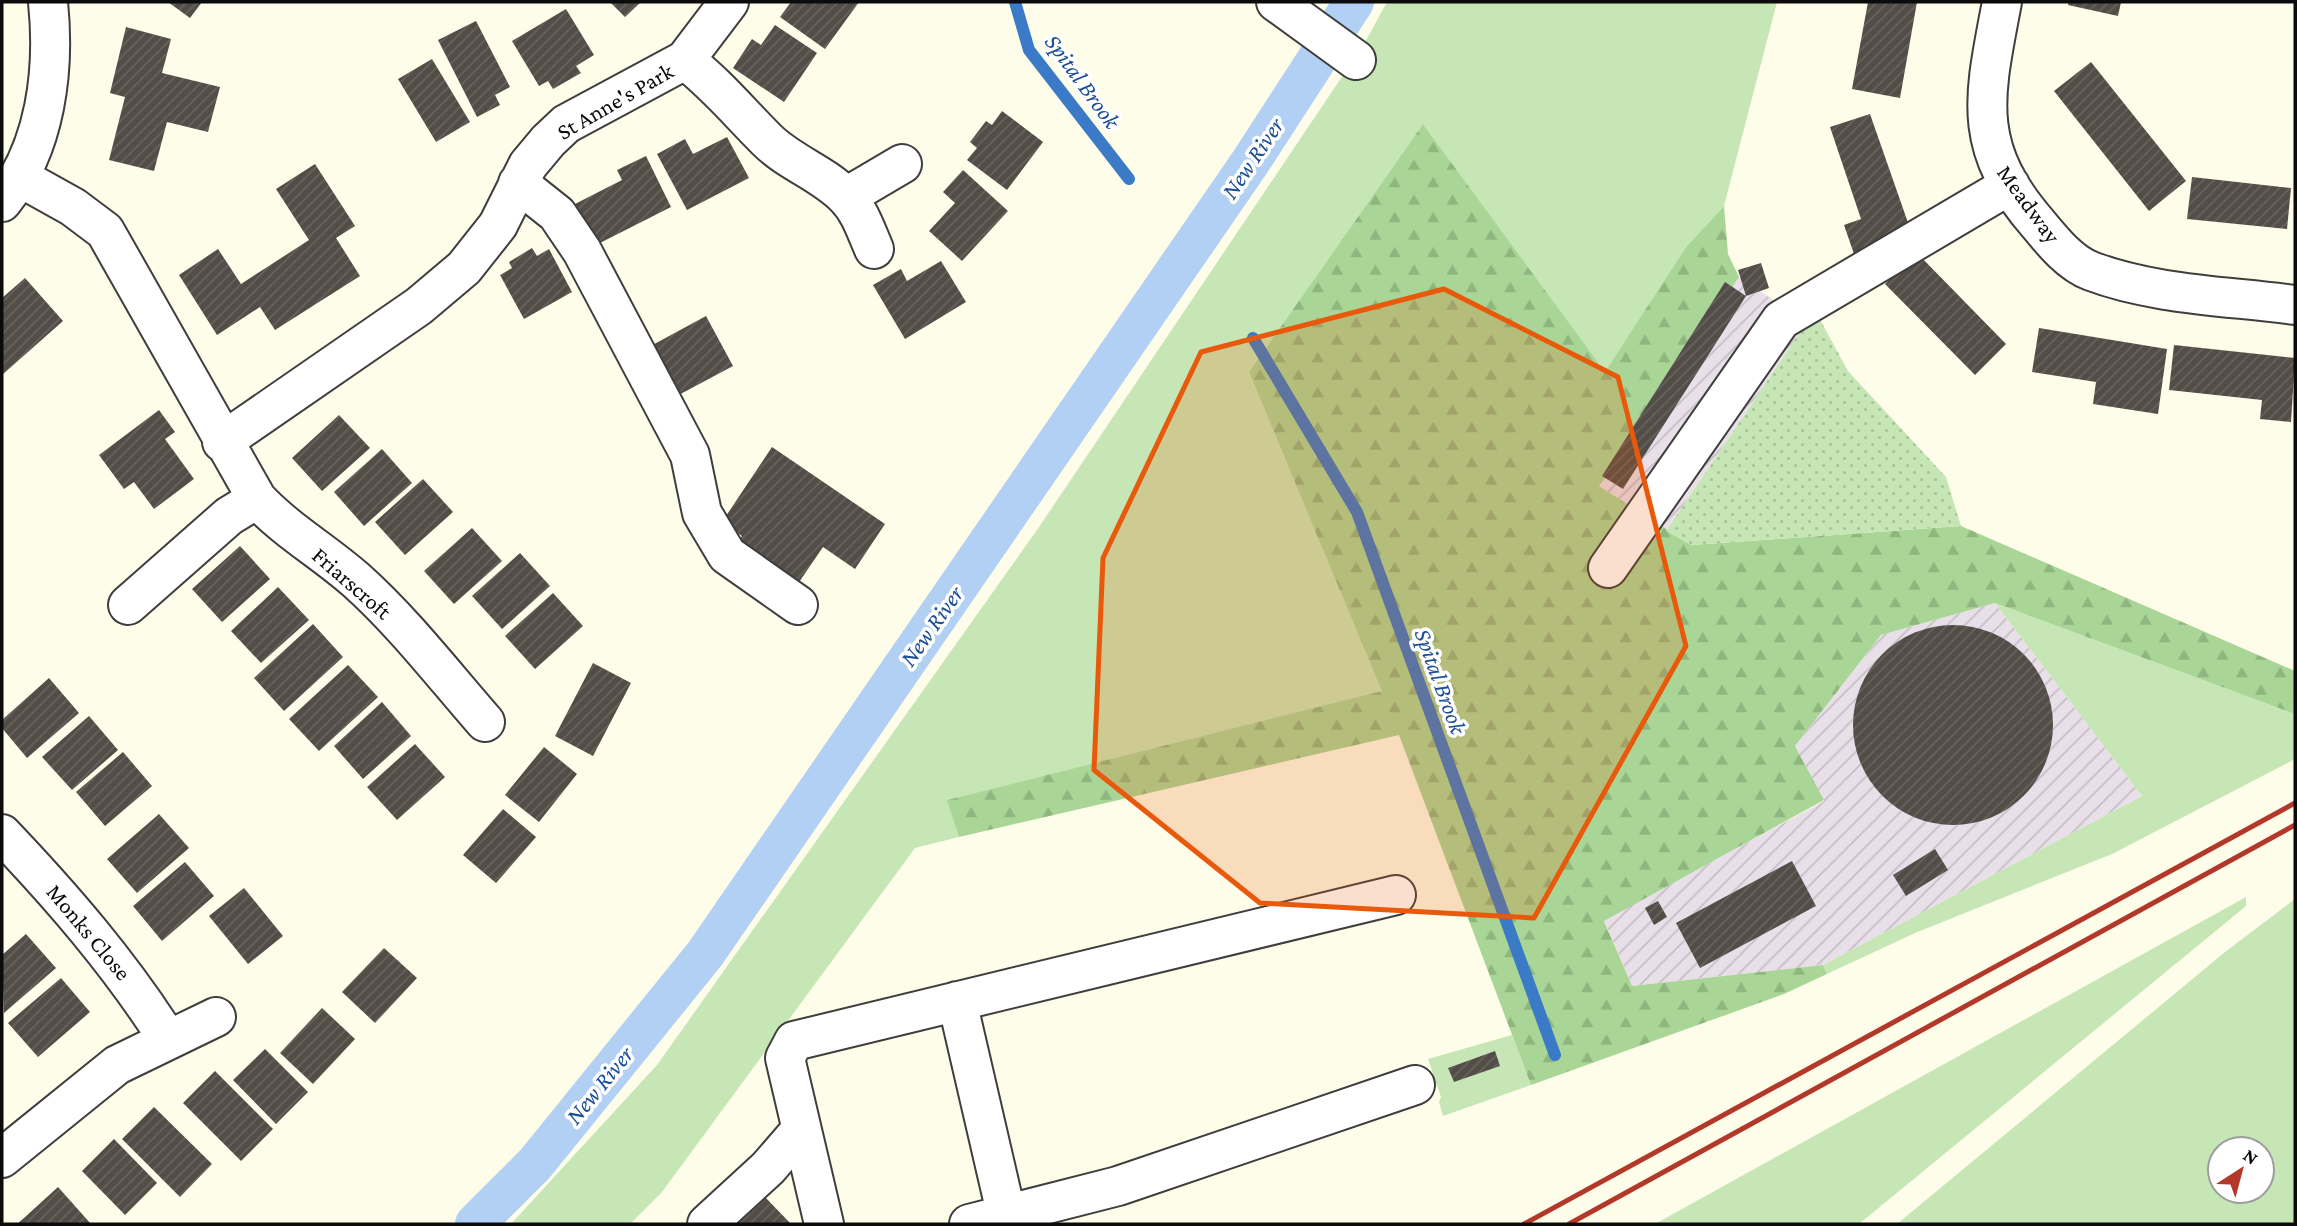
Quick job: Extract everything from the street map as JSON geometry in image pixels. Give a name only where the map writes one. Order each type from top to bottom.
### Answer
[{"type":"street","points":[[12,190],[37,132],[49,78],[51,35],[48,2]]},
{"type":"street","name":"St Anne's Park","points":[[222,442],[419,306],[483,247],[498,225],[518,183],[548,141],[566,124],[685,60],[729,2]]},
{"type":"street","points":[[1276,2],[1356,60]]},
{"type":"street","name":"Meadway","points":[[2002,2],[1986,85],[1986,114],[1996,160],[2010,185],[2054,243],[2087,270],[2140,285],[2295,305]]},
{"type":"street","name":"St Anne's Park","points":[[685,60],[719,87],[784,155],[827,181],[846,197],[856,211],[874,249]]},
{"type":"street","points":[[846,197],[902,164]]},
{"type":"street","points":[[518,183],[557,214],[582,251],[690,455],[702,513],[726,555],[798,604]]},
{"type":"street","points":[[1608,568],[1781,320],[2010,185]]},
{"type":"street","name":"Friarscroft","points":[[12,190],[74,207],[105,231],[222,442],[257,499],[276,520],[354,579],[379,602],[485,722]]},
{"type":"street","points":[[128,605],[229,516],[257,499]]},
{"type":"street","name":"Monks Close","points":[[2,834],[56,890],[98,941],[135,988],[167,1038]]},
{"type":"street","points":[[824,1224],[785,1058],[794,1041],[1396,895]]},
{"type":"street","points":[[957,1001],[1002,1221]]},
{"type":"street","points":[[2,1158],[117,1065],[167,1038],[216,1017]]},
{"type":"street","points":[[970,1224],[1002,1221],[1118,1186],[1415,1085]]},
{"type":"street","points":[[707,1224],[768,1168],[800,1131]]},
{"type":"highlighted area","points":[[1444,289],[1618,377],[1686,646],[1534,918],[1260,903],[1094,770],[1103,558],[1201,352]]},
{"type":"shaded area","points":[[1739,277],[1807,322],[1666,531],[1599,486]]},
{"type":"shaded area","points":[[1995,603],[2142,796],[1823,965],[1632,986],[1604,920],[1824,801],[1795,746],[1881,635]]},
{"type":"green space","points":[[1387,2],[1777,2],[1724,206],[1686,247],[1605,373],[1423,124],[1249,372],[1383,691],[948,800],[959,837],[915,848],[662,1192],[630,1224],[511,1224],[657,1065],[1037,530],[1364,44]]},
{"type":"green space","points":[[1423,124],[1605,372],[1686,247],[1724,206],[1728,254],[1739,277],[1599,486],[1691,545],[1961,526],[2295,671],[2295,714],[1995,603],[1881,635],[1795,746],[1824,800],[1604,921],[1632,986],[1823,965],[1827,974],[1784,994],[1531,1085],[1399,735],[959,837],[947,800],[1382,691],[1249,372]]},
{"type":"green space","points":[[1818,316],[1848,371],[1946,477],[1961,526],[1691,545],[1666,531],[1807,322]]},
{"type":"green space","points":[[1995,603],[2295,714],[2295,759],[2112,854],[1915,933],[1827,974],[1823,965],[2142,796]]},
{"type":"green space","points":[[2246,897],[2246,906],[1859,1224],[1655,1224]]},
{"type":"green space","points":[[2295,899],[2295,1224],[1897,1224],[2225,952]]},
{"type":"green space","points":[[1512,1035],[1531,1085],[1443,1116],[1439,1102],[1441,1097],[1428,1059]]},
{"type":"building","points":[[168,2],[202,2],[190,18]]},
{"type":"building","points":[[610,2],[641,2],[625,17]]},
{"type":"building","points":[[791,2],[859,2],[825,49],[780,17]]},
{"type":"building","points":[[1868,2],[1917,2],[1900,98],[1852,89]]},
{"type":"building","points":[[2069,2],[2121,2],[2118,16],[2068,5]]},
{"type":"building","points":[[566,9],[594,55],[576,66],[581,73],[553,89],[548,81],[539,86],[512,41]]},
{"type":"building","points":[[476,21],[510,87],[495,95],[500,105],[477,117],[438,40]]},
{"type":"building","points":[[775,25],[817,53],[784,102],[733,68],[752,39],[761,45]]},
{"type":"building","points":[[126,27],[171,39],[162,73],[220,87],[208,132],[167,122],[154,171],[109,160],[125,97],[110,93]]},
{"type":"building","points":[[432,59],[470,122],[436,142],[398,79]]},
{"type":"building","points":[[2091,62],[2186,181],[2149,211],[2054,91]]},
{"type":"building","points":[[1002,111],[1043,142],[1007,190],[967,160],[977,148],[970,142],[986,121],[992,125]]},
{"type":"building","points":[[1870,114],[1913,237],[1855,257],[1844,225],[1861,219],[1830,127]]},
{"type":"building","points":[[727,137],[749,178],[687,210],[657,154],[685,139],[693,154]]},
{"type":"building","points":[[646,156],[671,207],[594,246],[573,205],[622,180],[617,170]]},
{"type":"building","points":[[315,164],[355,226],[336,238],[360,276],[275,330],[260,307],[217,335],[179,275],[218,249],[241,284],[309,240],[276,189]]},
{"type":"building","points":[[963,170],[1008,211],[962,261],[929,231],[955,203],[943,192]]},
{"type":"building","points":[[2192,177],[2291,188],[2287,229],[2187,219]]},
{"type":"building","points":[[532,248],[537,256],[549,249],[572,292],[524,319],[500,275],[512,268],[509,262]]},
{"type":"building","points":[[1917,253],[2006,344],[1975,375],[1885,284]]},
{"type":"building","points":[[941,261],[966,302],[905,339],[873,285],[901,269],[907,281]]},
{"type":"building","points":[[1761,263],[1769,288],[1746,296],[1738,270]]},
{"type":"building","points":[[25,278],[63,321],[2,375],[2,298]]},
{"type":"building","points":[[1725,282],[1746,296],[1623,489],[1602,476]]},
{"type":"building","points":[[706,316],[733,366],[673,398],[647,348]]},
{"type":"building","points":[[2039,328],[2167,349],[2158,414],[2093,404],[2096,382],[2032,372]]},
{"type":"building","points":[[2174,345],[2295,358],[2291,422],[2260,419],[2262,400],[2169,390]]},
{"type":"building","points":[[159,410],[175,432],[165,439],[194,479],[154,509],[134,482],[124,489],[99,455]]},
{"type":"building","points":[[339,415],[370,448],[322,491],[292,458]]},
{"type":"building","points":[[772,447],[885,524],[855,569],[823,547],[793,591],[733,550],[742,536],[722,522]]},
{"type":"building","points":[[382,449],[412,483],[364,526],[334,492]]},
{"type":"building","points":[[423,479],[453,512],[405,555],[375,522]]},
{"type":"building","points":[[472,528],[502,561],[454,604],[424,571]]},
{"type":"building","points":[[240,546],[270,579],[222,622],[192,589]]},
{"type":"building","points":[[520,553],[550,586],[502,629],[472,596]]},
{"type":"building","points":[[278,587],[309,620],[261,663],[231,631]]},
{"type":"building","points":[[553,593],[583,626],[535,669],[505,636]]},
{"type":"building","points":[[313,624],[343,657],[284,711],[254,678]]},
{"type":"building","points":[[1953,625],[1991,633],[2008,642],[2023,655],[2036,670],[2045,687],[2053,725],[2045,763],[2036,780],[2023,795],[2008,808],[1991,817],[1953,825],[1915,817],[1898,808],[1883,795],[1870,780],[1861,763],[1853,725],[1861,687],[1870,670],[1883,655],[1898,642],[1915,633]]},
{"type":"building","points":[[593,663],[631,683],[593,756],[555,736]]},
{"type":"building","points":[[348,665],[378,697],[319,751],[289,719]]},
{"type":"building","points":[[49,678],[79,713],[27,758],[2,728],[2,720]]},
{"type":"building","points":[[382,702],[411,736],[363,779],[334,746]]},
{"type":"building","points":[[89,716],[118,750],[72,790],[42,757]]},
{"type":"building","points":[[415,744],[445,777],[397,820],[367,787]]},
{"type":"building","points":[[544,747],[577,774],[539,822],[505,795]]},
{"type":"building","points":[[123,752],[152,786],[105,826],[76,792]]},
{"type":"building","points":[[503,809],[536,837],[496,883],[463,855]]},
{"type":"building","points":[[159,814],[189,848],[137,893],[107,859]]},
{"type":"building","points":[[1935,849],[1948,870],[1906,896],[1893,875]]},
{"type":"building","points":[[1792,861],[1816,906],[1700,968],[1676,923]]},
{"type":"building","points":[[185,862],[214,896],[162,941],[133,906]]},
{"type":"building","points":[[244,888],[283,936],[248,964],[209,916]]},
{"type":"building","points":[[1658,901],[1667,917],[1654,925],[1645,908]]},
{"type":"building","points":[[26,934],[56,968],[4,1013],[2,955]]},
{"type":"building","points":[[384,948],[417,978],[375,1023],[342,992]]},
{"type":"building","points":[[61,978],[90,1012],[38,1057],[8,1023]]},
{"type":"building","points":[[322,1008],[355,1039],[313,1084],[280,1053]]},
{"type":"building","points":[[265,1049],[308,1092],[276,1124],[233,1080]]},
{"type":"building","points":[[1495,1051],[1500,1066],[1454,1082],[1448,1068]]},
{"type":"building","points":[[215,1071],[273,1129],[241,1161],[183,1103]]},
{"type":"building","points":[[154,1107],[212,1164],[180,1197],[122,1139]]},
{"type":"building","points":[[114,1139],[157,1183],[125,1215],[82,1171]]},
{"type":"building","points":[[58,1187],[91,1224],[17,1224],[24,1218]]},
{"type":"building","points":[[764,1196],[791,1224],[733,1224]]},
{"type":"waterway","name":"Spital Brook","points":[[1015,2],[1029,50],[1129,179]]},
{"type":"waterway","name":"New River","points":[[475,1224],[535,1164],[705,954],[1251,161],[1354,2]]},
{"type":"waterway","name":"Spital Brook","points":[[1253,338],[1357,512],[1555,1055]]},
{"type":"railway","points":[[1524,1224],[2295,803]]},
{"type":"railway","points":[[1569,1224],[2295,825]]}]
